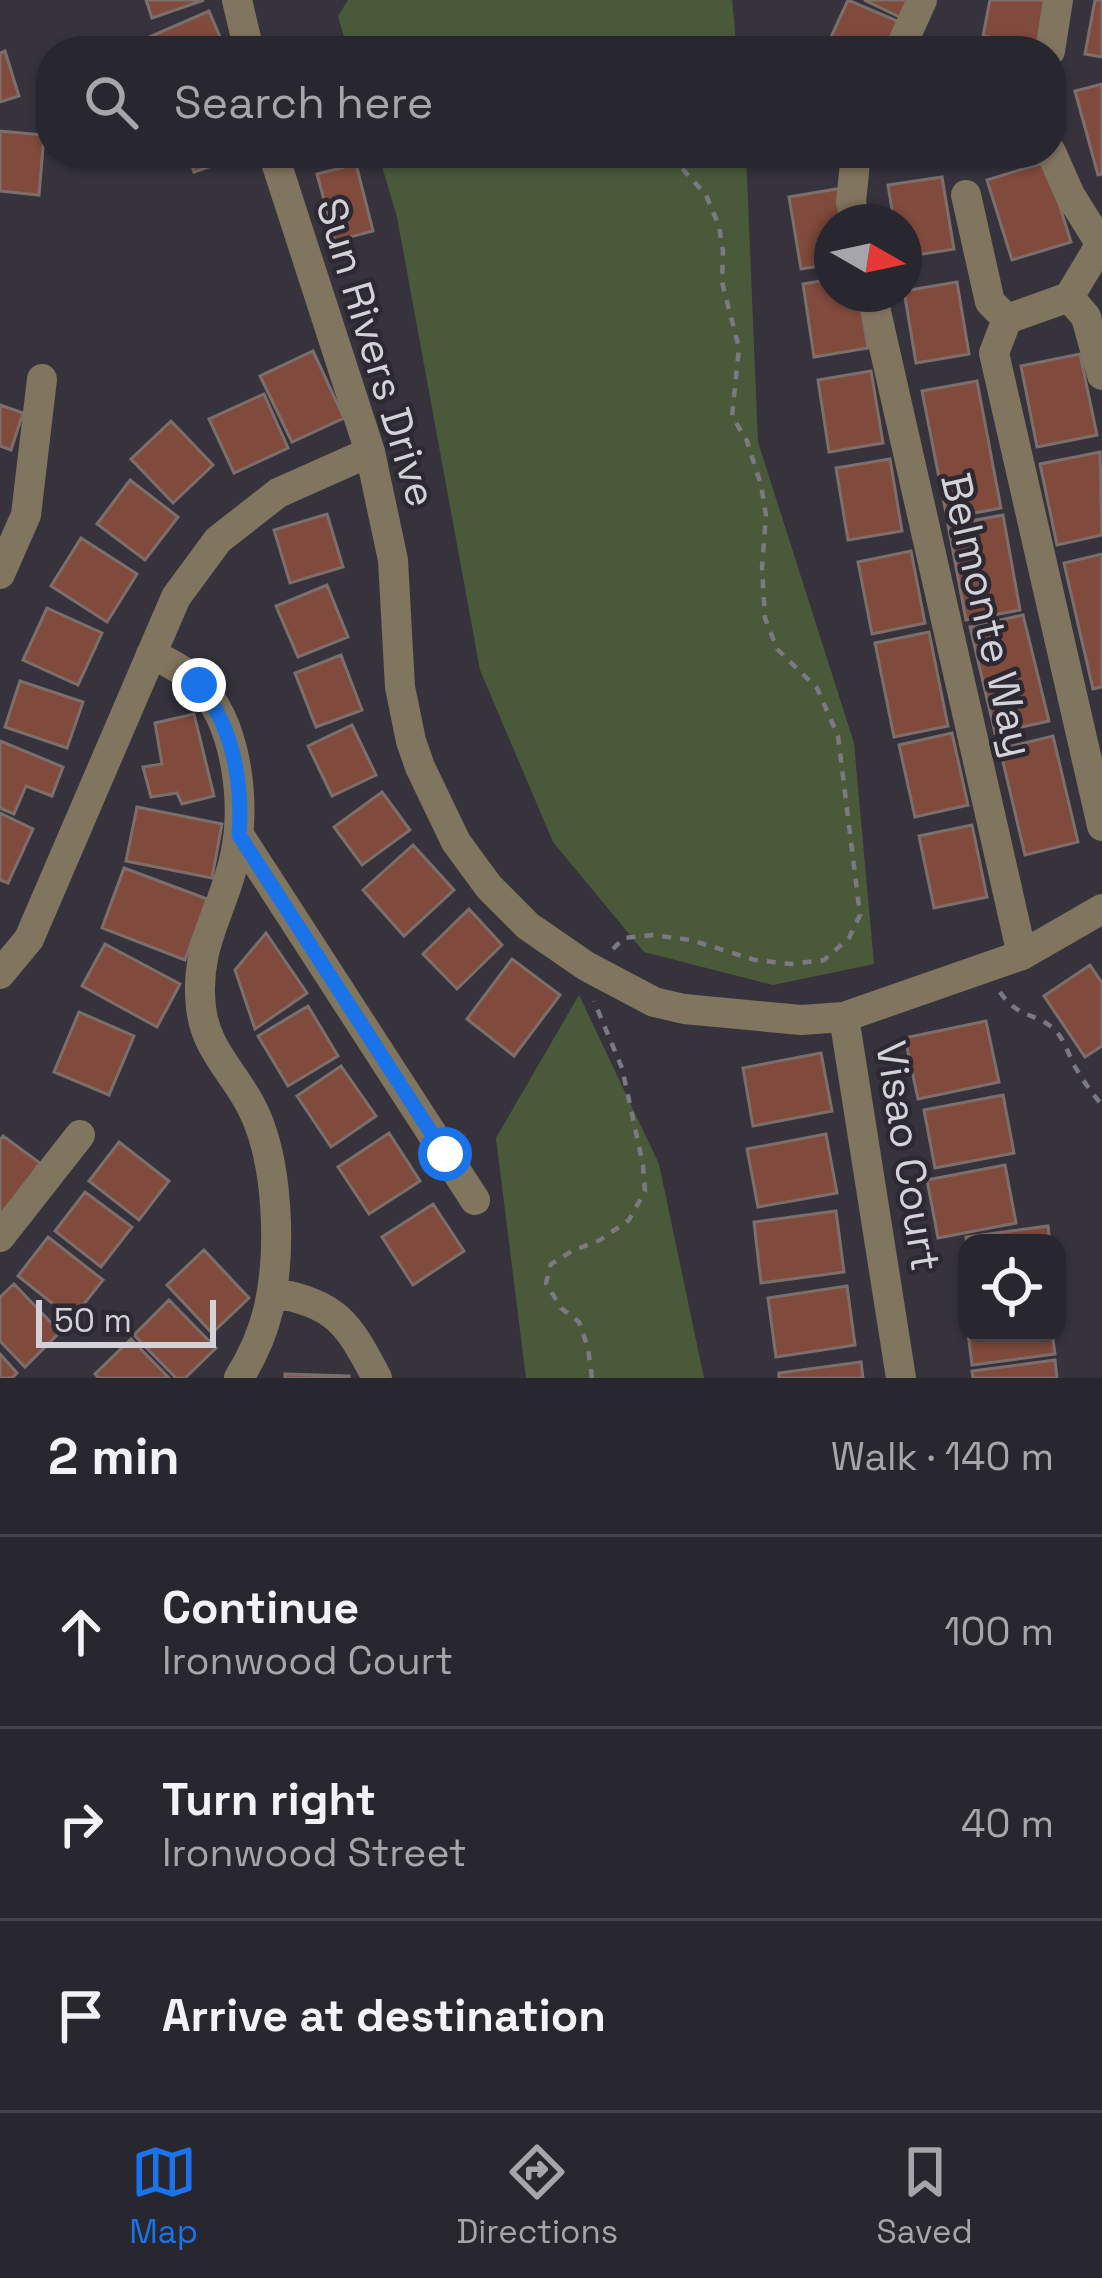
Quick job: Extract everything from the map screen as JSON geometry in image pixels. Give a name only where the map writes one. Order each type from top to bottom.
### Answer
[{"type":"street","points":[[237,0],[245,36]]},
{"type":"street","points":[[906,36],[922,0]]},
{"type":"street","points":[[1052,36],[1058,0]]},
{"type":"street","name":"Sun Rivers Drive","points":[[278,168],[370,452],[393,560],[400,687],[411,741],[442,818],[508,908],[550,944],[654,1002],[684,1010],[801,1020],[844,1017],[1022,955],[1102,909]]},
{"type":"street","points":[[850,204],[854,168]]},
{"type":"street","points":[[1058,168],[1101,242],[1070,297],[1007,320],[994,352],[1102,826]]},
{"type":"street","points":[[966,195],[990,302],[1007,320]]},
{"type":"street","points":[[1070,297],[1086,317],[1102,375]]},
{"type":"street","name":"Belmonte Way","points":[[876,312],[1022,955]]},
{"type":"street","points":[[0,574],[26,514],[42,379]]},
{"type":"street","points":[[0,974],[29,939],[176,597],[218,540],[278,493],[370,452]]},
{"type":"street","points":[[151,654],[184,672],[212,702],[235,764],[240,804],[230,875],[204,949],[201,1007],[214,1050],[250,1102],[260,1127],[274,1211],[272,1292],[261,1335],[238,1378]]},
{"type":"street","points":[[239,835],[475,1200]]},
{"type":"street","name":"Visao Court","points":[[844,1017],[902,1378]]},
{"type":"street","points":[[0,1237],[80,1136]]},
{"type":"street","points":[[272,1292],[317,1304],[336,1316],[351,1331],[376,1378]]},
{"type":"path","points":[[610,954],[624,938],[653,935],[692,940],[755,960],[791,964],[824,960],[849,938],[860,915],[838,736],[818,688],[778,649],[765,619],[766,515],[747,441],[732,416],[739,348],[722,282],[719,226],[706,195],[682,168]]},
{"type":"path","points":[[997,987],[1011,1007],[1051,1026],[1102,1105]]},
{"type":"path","points":[[592,1378],[578,1322],[561,1308],[546,1283],[551,1264],[629,1220],[645,1192],[622,1068],[594,1003],[593,989]]},
{"type":"green space","points":[[348,0],[732,0],[736,36],[344,36],[338,16]]},
{"type":"green space","points":[[382,168],[747,168],[758,442],[854,743],[874,964],[773,985],[644,952],[553,842],[480,670],[397,217]]},
{"type":"green space","points":[[579,995],[659,1164],[704,1378],[526,1378],[496,1138]]},
{"type":"building","points":[[146,0],[204,0],[152,18]]},
{"type":"building","points":[[848,0],[902,23],[896,36],[831,36]]},
{"type":"building","points":[[864,0],[915,0],[906,20]]},
{"type":"building","points":[[990,0],[1046,0],[1040,36],[983,36]]},
{"type":"building","points":[[1095,0],[1102,0],[1102,57],[1085,54]]},
{"type":"building","points":[[209,11],[220,36],[152,36]]},
{"type":"building","points":[[5,51],[19,96],[0,102],[0,53]]},
{"type":"building","points":[[1102,84],[1102,174],[1098,175],[1075,91]]},
{"type":"building","points":[[0,131],[36,134],[39,195],[0,191]]},
{"type":"building","points":[[357,168],[373,231],[335,241],[317,174]]},
{"type":"building","points":[[1026,168],[1048,168],[1071,242],[1012,260],[987,180]]},
{"type":"building","points":[[942,177],[954,249],[922,254],[922,204],[891,204],[888,185]]},
{"type":"building","points":[[842,188],[845,204],[814,204],[814,267],[801,269],[789,197]]},
{"type":"building","points":[[814,282],[814,312],[862,312],[868,348],[814,357],[803,284]]},
{"type":"building","points":[[957,282],[969,354],[916,363],[908,312],[922,312],[922,288]]},
{"type":"building","points":[[313,351],[344,418],[292,442],[260,376]]},
{"type":"building","points":[[1080,354],[1097,435],[1037,447],[1021,366]]},
{"type":"building","points":[[871,371],[883,443],[829,452],[818,380]]},
{"type":"building","points":[[977,381],[1001,508],[947,518],[922,391]]},
{"type":"building","points":[[264,394],[288,448],[234,473],[209,419]]},
{"type":"building","points":[[0,405],[23,413],[11,450],[0,446]]},
{"type":"building","points":[[171,421],[213,465],[173,503],[131,459]]},
{"type":"building","points":[[1100,452],[1102,535],[1057,545],[1040,464]]},
{"type":"building","points":[[890,459],[902,531],[848,540],[836,468]]},
{"type":"building","points":[[130,480],[178,517],[145,560],[97,524]]},
{"type":"building","points":[[327,514],[343,567],[290,583],[274,530]]},
{"type":"building","points":[[1003,515],[1020,610],[966,620],[948,525]]},
{"type":"building","points":[[81,538],[137,574],[107,622],[51,586]]},
{"type":"building","points":[[911,551],[925,623],[872,634],[858,562]]},
{"type":"building","points":[[1102,554],[1102,687],[1093,689],[1064,563]]},
{"type":"building","points":[[327,585],[348,637],[298,657],[276,606]]},
{"type":"building","points":[[47,608],[102,633],[78,685],[23,660]]},
{"type":"building","points":[[1023,615],[1049,721],[995,733],[970,627]]},
{"type":"building","points":[[929,632],[948,726],[894,737],[875,643]]},
{"type":"building","points":[[341,655],[362,710],[316,727],[295,673]]},
{"type":"building","points":[[20,681],[83,702],[67,748],[5,727]]},
{"type":"building","points":[[194,714],[214,796],[182,804],[177,793],[151,797],[143,767],[162,764],[155,723]]},
{"type":"building","points":[[352,725],[376,775],[332,796],[308,746]]},
{"type":"building","points":[[952,733],[968,805],[915,817],[899,745]]},
{"type":"building","points":[[1053,736],[1078,842],[1025,855],[1000,749]]},
{"type":"building","points":[[0,741],[63,767],[52,796],[26,786],[14,814],[0,808]]},
{"type":"building","points":[[382,792],[410,830],[362,865],[334,827]]},
{"type":"building","points":[[137,807],[222,824],[212,878],[126,861]]},
{"type":"building","points":[[0,813],[33,829],[8,883],[0,880]]},
{"type":"building","points":[[972,825],[987,897],[934,908],[919,836]]},
{"type":"building","points":[[413,845],[454,890],[404,936],[363,890]]},
{"type":"building","points":[[124,868],[207,899],[185,960],[102,928]]},
{"type":"building","points":[[469,909],[502,945],[457,989],[423,954]]},
{"type":"building","points":[[266,933],[307,993],[255,1029],[235,970]]},
{"type":"building","points":[[105,944],[180,984],[157,1027],[82,986]]},
{"type":"building","points":[[512,959],[560,995],[514,1056],[467,1019]]},
{"type":"building","points":[[1090,965],[1102,983],[1102,1046],[1085,1057],[1044,996]]},
{"type":"building","points":[[308,1006],[338,1056],[288,1086],[258,1036]]},
{"type":"building","points":[[79,1012],[134,1036],[109,1095],[54,1072]]},
{"type":"building","points":[[986,1021],[999,1082],[918,1099],[905,1038]]},
{"type":"building","points":[[821,1053],[832,1111],[753,1126],[743,1068]]},
{"type":"building","points":[[341,1066],[376,1116],[331,1147],[297,1096]]},
{"type":"building","points":[[1003,1095],[1014,1153],[935,1168],[924,1110]]},
{"type":"building","points":[[389,1133],[420,1181],[369,1214],[338,1167]]},
{"type":"building","points":[[826,1134],[837,1193],[758,1207],[747,1149]]},
{"type":"building","points":[[3,1136],[40,1163],[0,1218],[0,1140]]},
{"type":"building","points":[[119,1142],[169,1181],[139,1220],[89,1181]]},
{"type":"building","points":[[1005,1165],[1016,1223],[938,1238],[927,1180]]},
{"type":"building","points":[[85,1192],[132,1227],[101,1267],[55,1231]]},
{"type":"building","points":[[433,1204],[464,1251],[413,1285],[382,1237]]},
{"type":"building","points":[[836,1211],[844,1272],[761,1283],[754,1222]]},
{"type":"building","points":[[1048,1226],[1049,1234],[988,1234]]},
{"type":"building","points":[[48,1237],[103,1280],[72,1319],[18,1276]]},
{"type":"building","points":[[204,1250],[249,1298],[212,1333],[167,1285]]},
{"type":"building","points":[[14,1284],[60,1332],[25,1367],[0,1341],[0,1297]]},
{"type":"building","points":[[847,1286],[855,1345],[776,1357],[768,1298]]},
{"type":"building","points":[[169,1300],[216,1348],[185,1378],[176,1378],[134,1335]]},
{"type":"building","points":[[131,1339],[169,1378],[99,1378],[95,1374]]},
{"type":"building","points":[[969,1342],[1053,1342],[1055,1354],[972,1365]]},
{"type":"building","points":[[0,1354],[17,1373],[12,1378],[0,1378]]},
{"type":"building","points":[[1055,1360],[1057,1378],[973,1378],[972,1371]]},
{"type":"building","points":[[861,1362],[863,1378],[779,1378],[779,1373]]},
{"type":"building","points":[[285,1374],[349,1376],[349,1378],[285,1378]]},
{"type":"route","points":[[199,685],[212,702],[231,748],[240,804],[239,835],[445,1154]]}]
